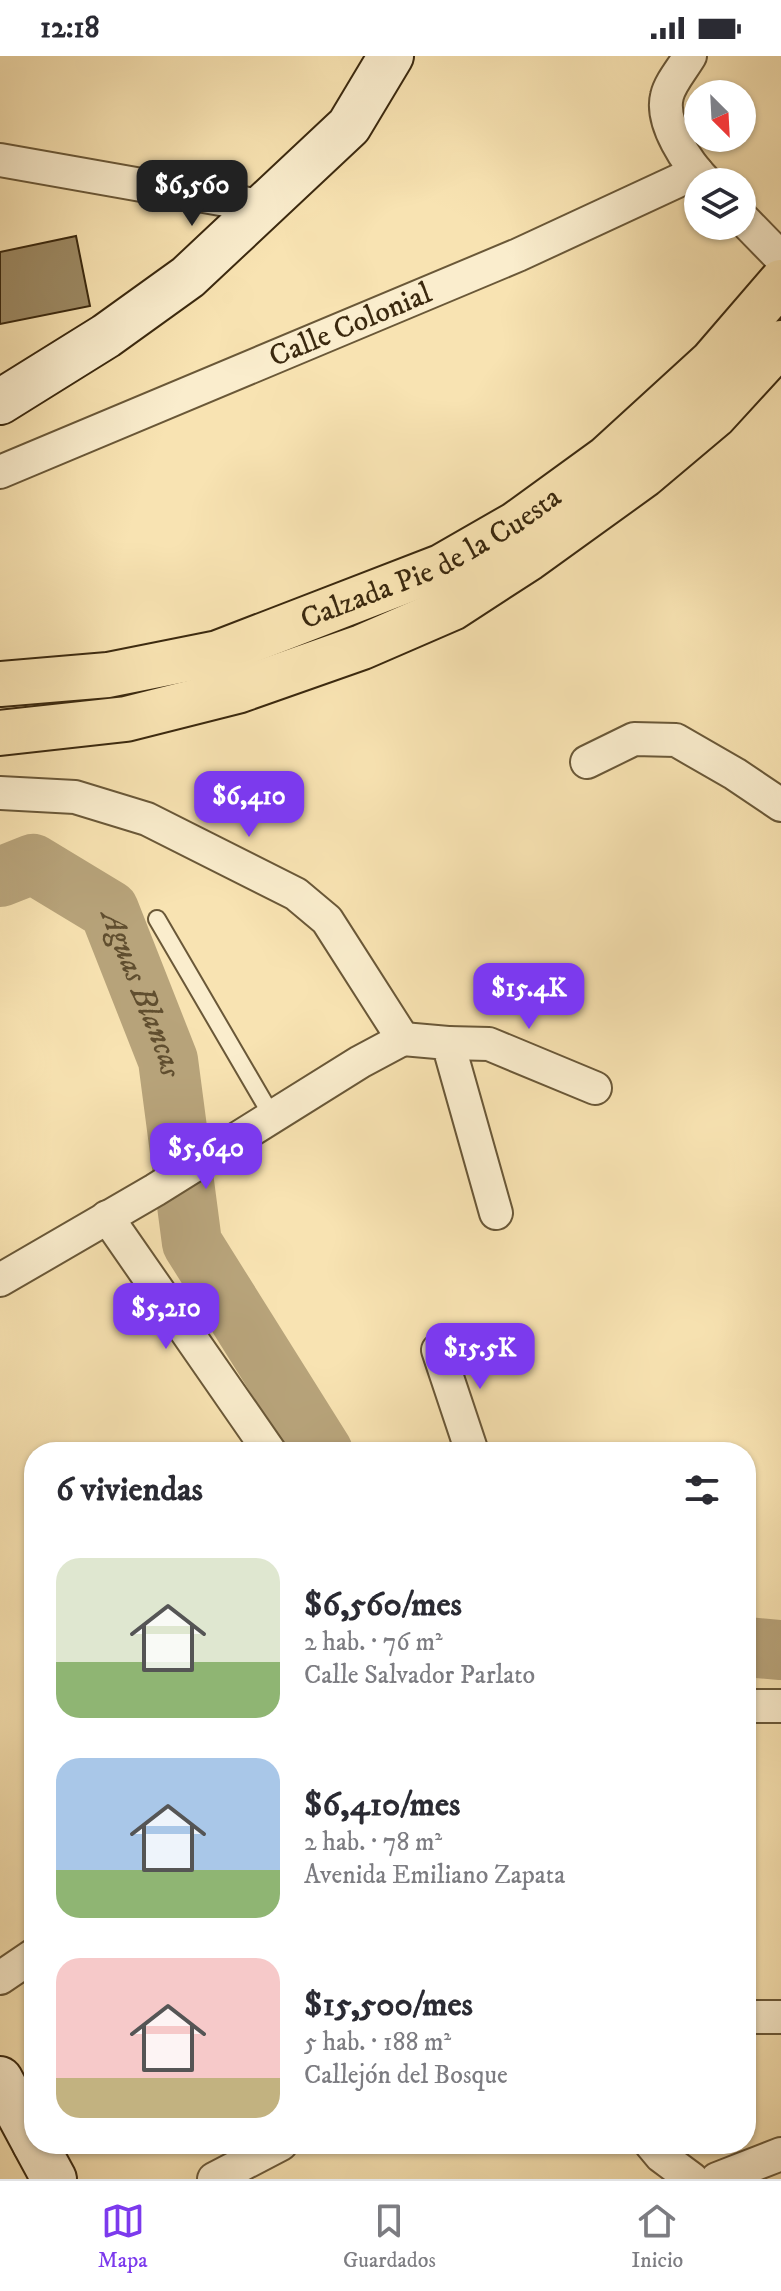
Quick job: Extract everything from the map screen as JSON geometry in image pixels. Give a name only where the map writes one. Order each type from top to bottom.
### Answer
[{"type":"main road","name":"Calzada Pie de la Cuesta","points":[[0,684],[108,675],[218,653],[441,567],[516,524],[607,458],[712,362],[781,282]]},
{"type":"main road","name":"Calzada Pie de la Cuesta","points":[[0,733],[126,719],[237,691],[362,647],[452,608],[529,558],[644,475],[714,416],[781,343]]},
{"type":"street","points":[[0,402],[106,336],[188,277],[349,126],[391,56]]},
{"type":"street","points":[[690,56],[667,96],[670,129],[695,168]]},
{"type":"street","points":[[0,160],[266,207]]},
{"type":"street","name":"Calle Colonial","points":[[0,472],[684,184]]},
{"type":"street","points":[[756,232],[781,258]]},
{"type":"street","points":[[587,762],[634,739],[676,740],[781,805]]},
{"type":"street","points":[[0,793],[75,797],[147,819],[296,894],[327,920],[403,1039]]},
{"type":"street","points":[[0,1280],[403,1039],[489,1044],[595,1088]]},
{"type":"street","points":[[448,1043],[496,1213]]},
{"type":"street","points":[[107,1217],[263,1442]]},
{"type":"street","points":[[438,1350],[469,1442]]},
{"type":"street","points":[[756,1706],[781,1706]]},
{"type":"street","points":[[0,1978],[24,1962]]},
{"type":"street","points":[[756,2017],[781,2017]]},
{"type":"street","points":[[0,2079],[24,2123]]},
{"type":"street","points":[[41,2154],[54,2179]]},
{"type":"street","points":[[214,2179],[262,2154]]},
{"type":"street","points":[[659,2154],[692,2179]]},
{"type":"street","points":[[717,2179],[781,2154]]},
{"type":"lane","points":[[157,919],[272,1116]]},
{"type":"building","points":[[76,236],[90,306],[0,324],[0,252]]},
{"type":"waterway","name":"Aguas Blancas","points":[[0,877],[33,864],[109,910],[168,1060],[192,1243],[317,1442]]},
{"type":"waterway","name":"Aguas Blancas","points":[[756,1648],[781,1650]]}]
